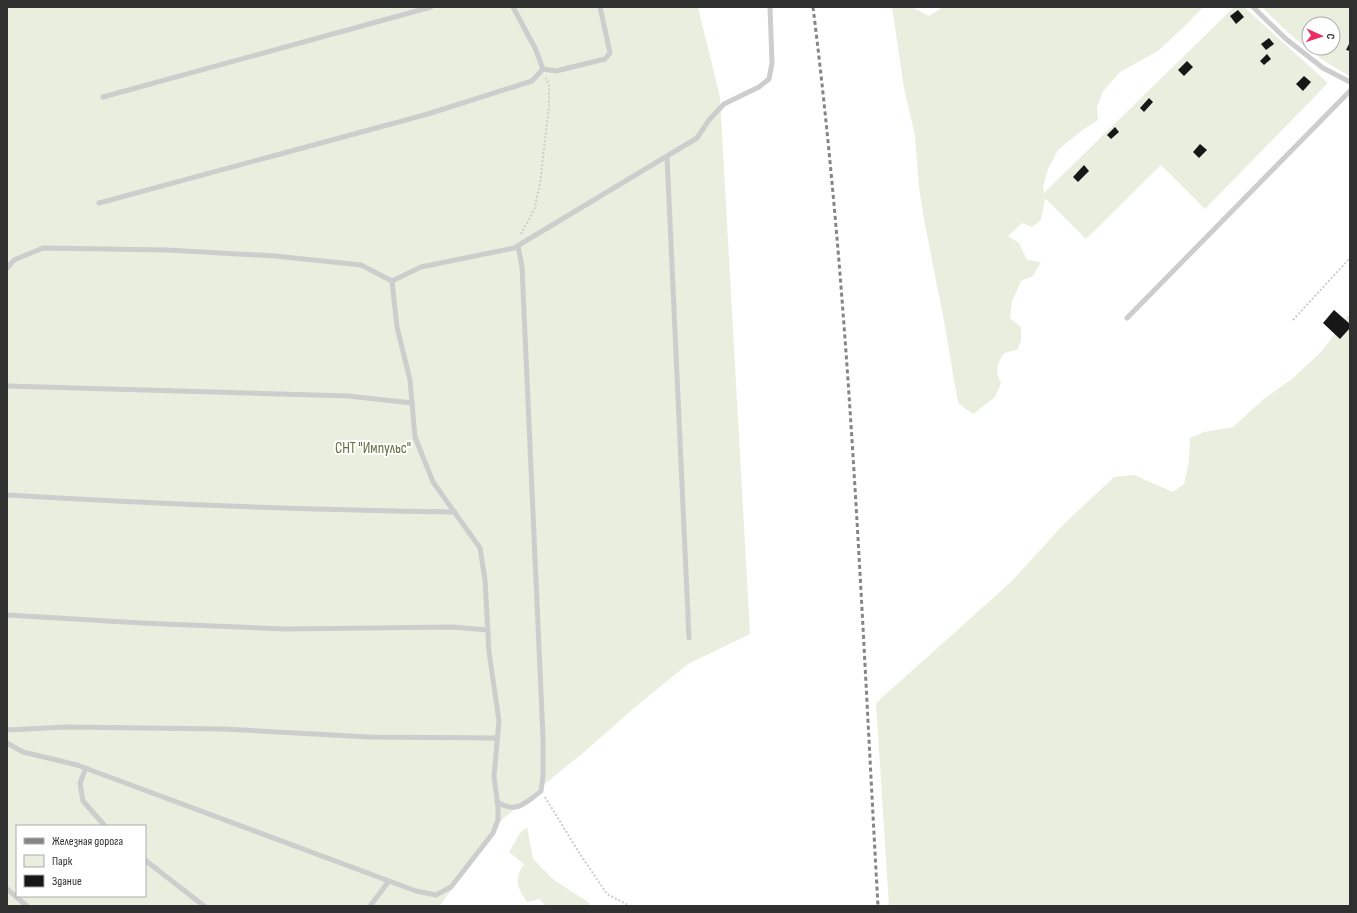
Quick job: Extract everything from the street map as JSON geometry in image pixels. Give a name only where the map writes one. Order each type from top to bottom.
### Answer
[{"type":"lane","points":[[103,97],[431,7]]},
{"type":"lane","points":[[513,7],[535,48],[543,69]]},
{"type":"lane","points":[[543,69],[556,71],[605,58],[610,53],[600,7]]},
{"type":"lane","points":[[392,281],[421,267],[514,248],[698,138],[709,120],[724,104],[759,87],[769,79],[772,64],[770,7]]},
{"type":"lane","points":[[1253,7],[1286,39],[1323,68],[1350,82]]},
{"type":"lane","points":[[99,204],[428,114],[532,81],[543,69]]},
{"type":"lane","points":[[1127,318],[1350,91]]},
{"type":"lane","points":[[667,156],[689,638]]},
{"type":"lane","points":[[497,802],[511,809],[521,806],[541,791],[543,776],[544,737],[522,267],[518,246]]},
{"type":"lane","points":[[7,267],[14,260],[43,248],[167,250],[275,256],[361,265],[392,281]]},
{"type":"lane","points":[[7,743],[23,752],[86,768],[416,891],[436,895],[451,887],[493,833],[498,820],[494,776],[499,721],[489,652],[485,580],[480,548],[433,482],[415,437],[410,380],[398,327],[392,281]]},
{"type":"lane","points":[[7,386],[348,396],[412,403]]},
{"type":"lane","points":[[7,495],[150,503],[344,511],[455,512]]},
{"type":"lane","points":[[7,615],[285,629],[452,627],[488,630]]},
{"type":"lane","points":[[7,730],[67,727],[200,729],[370,737],[497,738]]},
{"type":"lane","points":[[86,768],[80,783],[83,802],[104,825]]},
{"type":"lane","points":[[146,861],[204,906]]},
{"type":"lane","points":[[370,906],[389,881]]},
{"type":"lane","points":[[7,889],[16,897]]},
{"type":"lane","points":[[16,897],[27,906]]},
{"type":"path","points":[[518,246],[521,232],[534,210],[540,184],[549,106],[549,85],[543,69]]},
{"type":"path","points":[[1293,320],[1350,258]]},
{"type":"path","points":[[541,791],[578,851],[607,894],[630,906]]},
{"type":"green space","name":"СНТ \"Импульс\"","points":[[7,7],[698,7],[720,97],[750,634],[688,664],[496,825],[440,906],[7,906]]},
{"type":"green space","points":[[892,7],[912,7],[929,16],[943,7],[1203,7],[1158,51],[1120,72],[1103,91],[1097,107],[1098,120],[1081,131],[1058,150],[1048,169],[1043,187],[1044,193],[1234,7],[1244,7],[1328,83],[1205,209],[1161,165],[1086,239],[1045,198],[1041,220],[1032,227],[1022,223],[1008,236],[1019,243],[1027,260],[1041,262],[1033,276],[1021,281],[1012,301],[1010,318],[1021,327],[1021,341],[1017,350],[1004,353],[997,368],[1001,383],[995,397],[973,414],[958,403],[924,219],[919,188],[915,136],[904,88]]},
{"type":"green space","points":[[1262,7],[1350,7],[1350,76],[1318,56],[1341,56],[1341,16],[1301,16],[1301,43]]},
{"type":"green space","points":[[1350,313],[1350,906],[889,906],[876,703],[1011,582],[1064,524],[1114,477],[1134,475],[1173,492],[1184,484],[1189,461],[1190,438],[1204,432],[1233,427],[1265,398],[1292,379],[1322,351]]},
{"type":"green space","points":[[527,827],[533,859],[554,880],[588,902],[591,906],[546,906],[539,899],[527,902],[518,884],[519,875],[524,864],[509,852],[520,833]]},
{"type":"building","points":[[1238,10],[1244,17],[1236,24],[1230,16]]},
{"type":"building","points":[[1269,38],[1274,44],[1266,50],[1261,44]]},
{"type":"building","points":[[1350,42],[1350,51],[1346,50]]},
{"type":"building","points":[[1267,54],[1271,59],[1264,65],[1260,61]]},
{"type":"building","points":[[1187,61],[1193,67],[1184,76],[1178,70]]},
{"type":"building","points":[[1304,76],[1311,82],[1303,91],[1296,84]]},
{"type":"building","points":[[1149,98],[1153,102],[1144,112],[1140,108]]},
{"type":"building","points":[[1115,127],[1119,132],[1111,139],[1107,135]]},
{"type":"building","points":[[1200,144],[1207,150],[1199,158],[1193,152]]},
{"type":"building","points":[[1084,165],[1089,171],[1078,182],[1073,177]]},
{"type":"building","points":[[1334,310],[1350,324],[1350,328],[1340,339],[1323,323]]},
{"type":"railway","points":[[813,7],[826,119],[845,343],[860,568],[878,906]]}]
